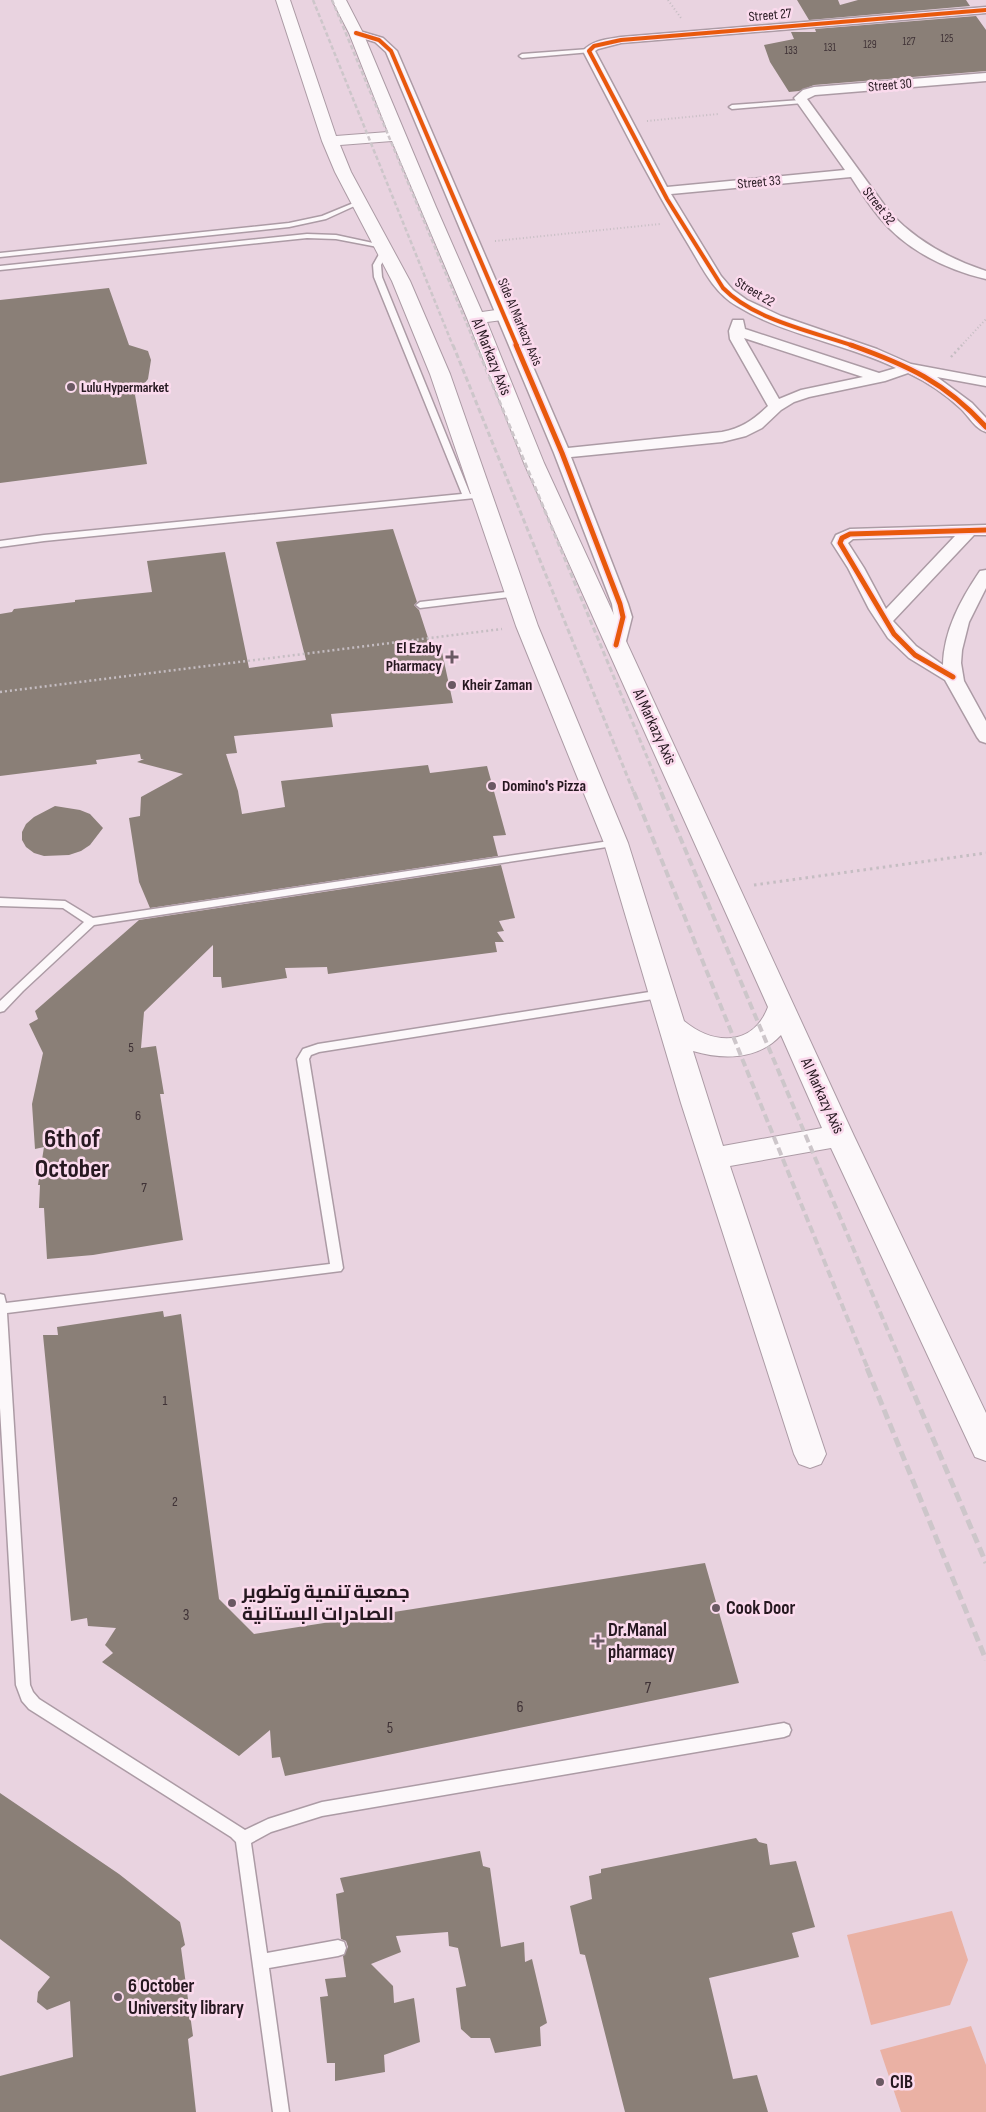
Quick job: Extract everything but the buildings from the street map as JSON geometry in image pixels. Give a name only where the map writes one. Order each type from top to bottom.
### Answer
[{"type":"main road","points":[[283,0],[330,141],[358,203],[401,282],[430,350],[475,496],[616,843],[672,1026],[810,1454]]},
{"type":"main road","name":"Al Markazy Axis","points":[[342,1],[397,136],[476,318],[530,456],[729,888],[840,1136],[986,1447]]},
{"type":"main road","points":[[330,141],[397,136]]},
{"type":"main road","points":[[476,318],[503,315]]},
{"type":"main road","points":[[672,1026],[685,1037],[702,1044],[721,1048],[740,1047],[757,1042],[771,1032],[779,1021],[781,1007]]},
{"type":"main road","points":[[714,1158],[840,1136]]},
{"type":"street","name":"Street 27","points":[[589,51],[594,46],[621,40],[986,10]]},
{"type":"street","name":"Side Al Markazy Axis","points":[[356,33],[379,40],[391,51],[562,453],[620,604],[623,618],[616,645]]},
{"type":"street","name":"Street 22","points":[[589,51],[680,222],[728,293],[751,307],[777,319],[868,350],[911,368],[953,393],[968,406],[986,427]]},
{"type":"street","name":"Street 30","points":[[801,102],[800,98],[802,95],[814,91],[986,77]]},
{"type":"street","name":"Street 32","points":[[801,102],[899,231],[919,246],[944,260],[986,275]]},
{"type":"street","name":"Street 33","points":[[664,191],[854,174]]},
{"type":"street","points":[[751,307],[743,314],[736,331],[737,339],[776,407]]},
{"type":"street","points":[[736,331],[880,378]]},
{"type":"street","points":[[562,453],[722,437],[741,433],[757,426],[776,407],[789,399],[806,393],[852,386],[911,368],[986,382]]},
{"type":"street","points":[[953,676],[925,662],[904,645],[885,620],[840,543],[842,538],[850,534],[978,530]]},
{"type":"street","points":[[885,620],[978,530]]},
{"type":"street","points":[[986,574],[964,610],[957,631],[953,653],[953,676],[986,737]]},
{"type":"lane","points":[[522,56],[589,51]]},
{"type":"lane","points":[[732,107],[801,102]]},
{"type":"lane","points":[[0,255],[295,224],[324,218],[358,203]]},
{"type":"lane","points":[[0,268],[307,236],[336,237],[384,248]]},
{"type":"lane","points":[[0,544],[44,538],[475,496]]},
{"type":"lane","points":[[420,606],[515,594]]},
{"type":"lane","points":[[0,1008],[91,922],[616,843]]},
{"type":"lane","points":[[0,902],[65,905],[91,922]]},
{"type":"lane","points":[[281,2112],[243,1839],[236,1832],[34,1704],[28,1696],[21,1674],[0,1305],[337,1268],[303,1059],[307,1052],[318,1048],[662,994]]},
{"type":"lane","points":[[243,1839],[268,1826],[322,1809],[784,1730]]},
{"type":"lane","points":[[260,1962],[338,1948]]},
{"type":"path","points":[[627,122],[725,114],[732,107]]},
{"type":"path","points":[[472,243],[680,222]]},
{"type":"path","points":[[937,373],[986,319]]},
{"type":"path","points":[[0,692],[527,626]]},
{"type":"path","points":[[729,888],[986,852]]},
{"type":"shaded area","points":[[952,1911],[968,1960],[950,2005],[871,2025],[847,1935]]},
{"type":"shaded area","points":[[971,2026],[986,2065],[986,2112],[901,2112],[880,2050]]},
{"type":"railway","points":[[313,0],[453,346]]},
{"type":"railway","points":[[332,0],[476,346]]},
{"type":"railway","points":[[453,345],[634,793]]},
{"type":"railway","points":[[476,345],[662,793]]},
{"type":"railway","points":[[634,792],[868,1369]]},
{"type":"railway","points":[[661,792],[904,1369]]},
{"type":"railway","points":[[867,1368],[986,1660]]},
{"type":"railway","points":[[903,1368],[986,1563]]},
{"type":"cycle path","points":[[986,10],[621,40],[594,46],[589,51],[667,199],[711,271],[728,293],[750,308],[792,325],[871,352],[922,374],[967,406],[986,427]]},
{"type":"cycle path","points":[[356,33],[379,40],[391,51],[562,453],[620,604],[623,617],[616,645]]},
{"type":"cycle path","points":[[953,677],[915,655],[894,634],[877,609],[856,568],[840,543],[842,538],[850,534],[986,530]]},
{"type":"place","name":"Lulu Hypermarket","points":[[71,387]]},
{"type":"place","name":"El Ezaby Pharmacy","points":[[452,657]]},
{"type":"place","name":"Kheir Zaman","points":[[452,685]]},
{"type":"place","name":"Domino's Pizza","points":[[492,786]]},
{"type":"place","name":"جمعية تنمية وتطوير الصادرات البستانية","points":[[232,1603]]},
{"type":"place","name":"Cook Door","points":[[716,1608]]},
{"type":"place","name":"Dr.Manal pharmacy","points":[[598,1641]]},
{"type":"place","name":"6 October University library","points":[[118,1997]]},
{"type":"place","name":"CIB","points":[[880,2082]]},
{"type":"district","name":"6th of October","points":[[72,1154]]}]
